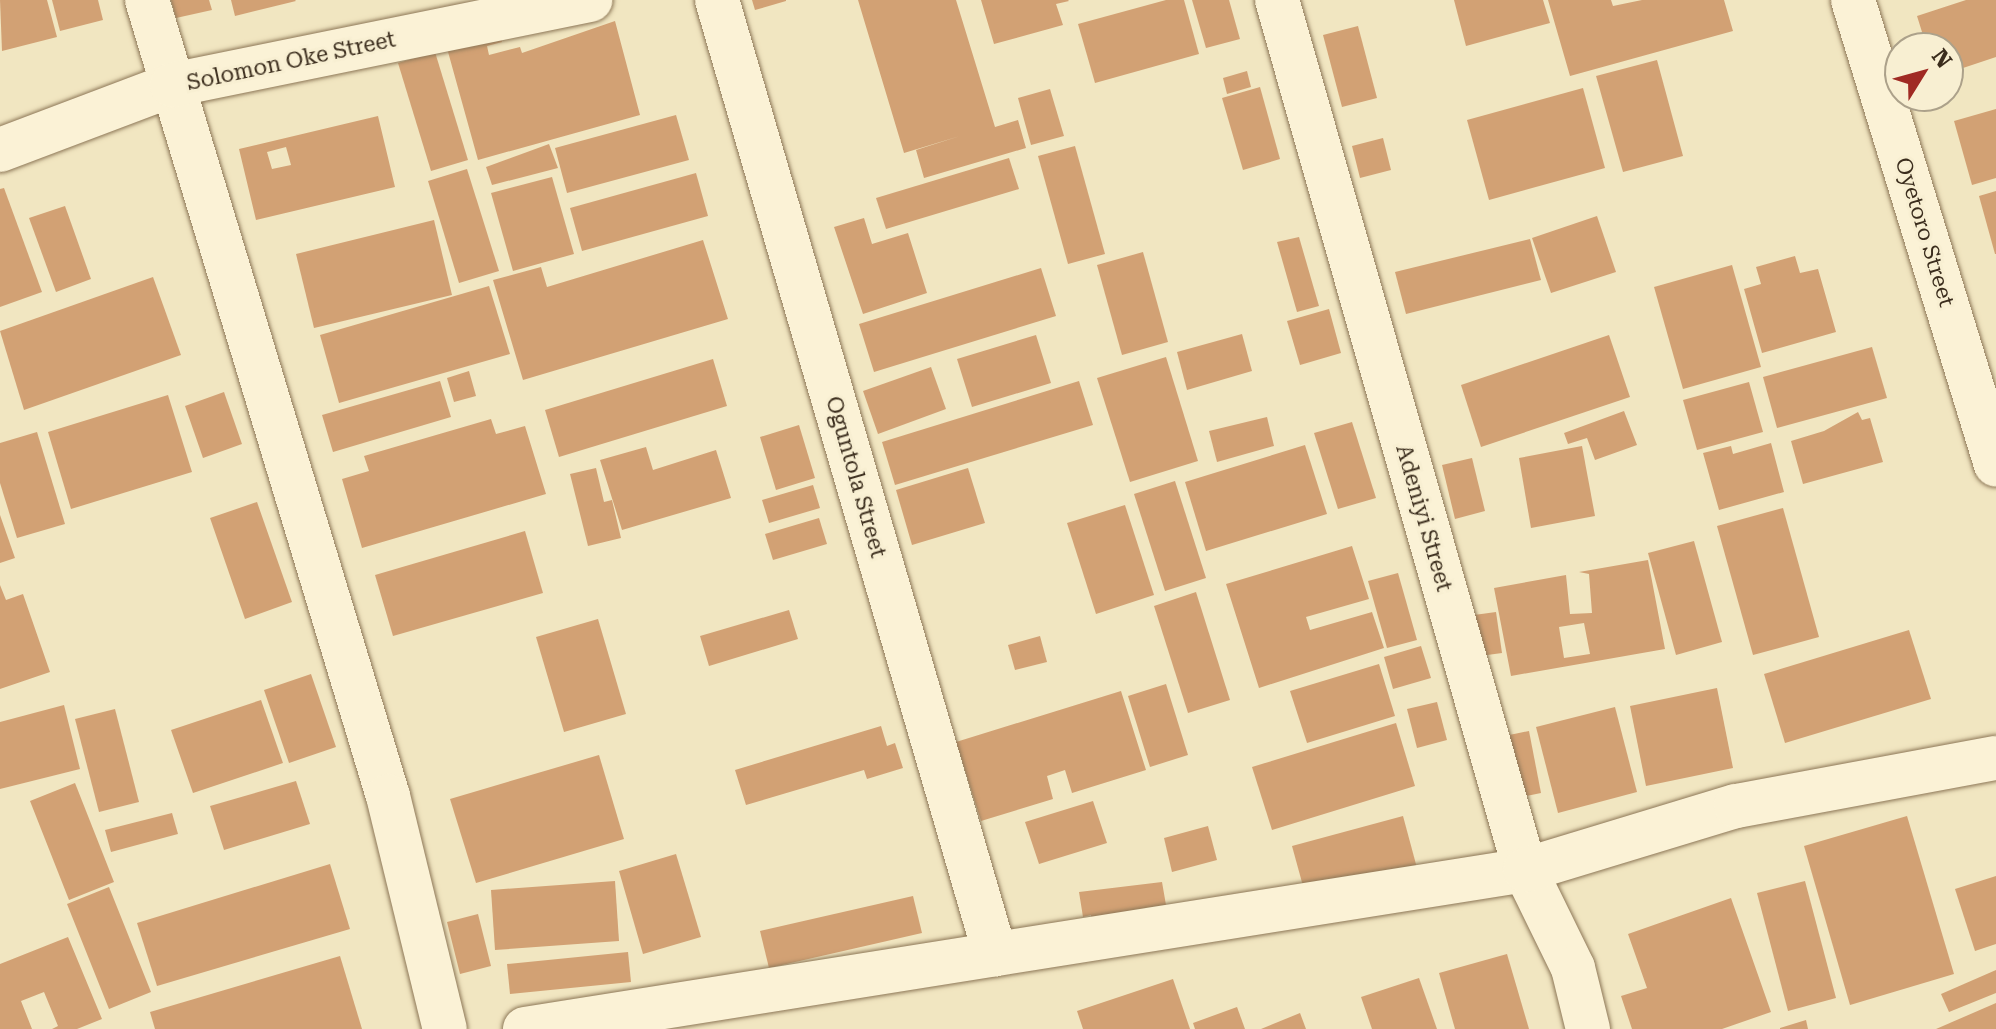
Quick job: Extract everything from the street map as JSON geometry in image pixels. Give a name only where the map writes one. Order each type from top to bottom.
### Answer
[{"type":"street","points":[[147,0],[388,796],[445,1029]]},
{"type":"street","name":"Solomon Oke Street","points":[[0,150],[172,85],[590,0]]},
{"type":"street","name":"Oguntola Street","points":[[717,0],[995,954]]},
{"type":"street","name":"Adeniyi Street","points":[[1277,0],[1525,870],[1573,968],[1588,1029]]},
{"type":"street","name":"Oyetoro Street","points":[[1853,0],[1977,334],[1996,464]]},
{"type":"street","points":[[525,1029],[1525,870],[1736,806],[1996,758]]},
{"type":"building","points":[[0,0],[47,0],[57,37],[2,51]]},
{"type":"building","points":[[52,0],[98,0],[103,20],[60,31]]},
{"type":"building","points":[[171,0],[209,0],[212,10],[176,18]]},
{"type":"building","points":[[231,0],[295,0],[296,1],[235,16]]},
{"type":"building","points":[[752,0],[786,0],[786,1],[755,10]]},
{"type":"building","points":[[858,0],[956,0],[995,127],[1018,120],[1026,148],[924,178],[916,150],[960,136],[904,153]]},
{"type":"building","points":[[981,0],[1069,1],[1056,4],[1063,25],[994,44]]},
{"type":"building","points":[[1166,0],[1184,0],[1199,54],[1095,83],[1078,24]]},
{"type":"building","points":[[1192,0],[1229,0],[1240,39],[1206,48]]},
{"type":"building","points":[[1454,0],[1543,0],[1550,23],[1466,46]]},
{"type":"building","points":[[1548,0],[1611,0],[1613,6],[1642,0],[1724,0],[1733,31],[1570,76]]},
{"type":"building","points":[[1966,0],[1996,0],[1996,57],[1964,68],[1964,32],[1922,32],[1917,16]]},
{"type":"building","points":[[615,21],[640,115],[478,160],[445,41],[498,28],[502,42],[487,46],[489,55],[520,47],[522,53]]},
{"type":"building","points":[[1358,26],[1377,98],[1342,107],[1323,35]]},
{"type":"building","points":[[435,52],[468,160],[431,171],[398,63]]},
{"type":"building","points":[[1657,60],[1683,156],[1623,172],[1596,76]]},
{"type":"building","points":[[1247,71],[1251,87],[1227,94],[1223,78]]},
{"type":"building","points":[[1260,87],[1280,159],[1243,170],[1222,98]]},
{"type":"building","points":[[1583,88],[1605,168],[1489,200],[1467,120]]},
{"type":"building","points":[[1050,89],[1064,136],[1031,145],[1018,98]]},
{"type":"building","points":[[1996,109],[1996,178],[1972,185],[1954,121]]},
{"type":"building","points":[[676,115],[689,160],[567,193],[555,148]]},
{"type":"building","points":[[378,116],[395,187],[256,220],[239,149]],"holes":[[[286,147],[291,165],[272,169],[267,152]]]},
{"type":"building","points":[[1383,138],[1391,170],[1360,178],[1352,146]]},
{"type":"building","points":[[549,144],[558,168],[492,185],[486,167]]},
{"type":"building","points":[[1075,146],[1105,254],[1068,264],[1038,156]]},
{"type":"building","points":[[1009,158],[1019,189],[886,229],[876,198]]},
{"type":"building","points":[[467,169],[499,271],[459,283],[428,181]]},
{"type":"building","points":[[696,173],[708,216],[582,251],[570,208]]},
{"type":"building","points":[[552,177],[574,254],[513,271],[491,193]]},
{"type":"building","points":[[4,188],[42,292],[0,307],[0,189]]},
{"type":"building","points":[[1996,191],[1996,254],[1995,254],[1979,196]]},
{"type":"building","points":[[65,206],[91,279],[56,292],[29,218]]},
{"type":"building","points":[[1597,216],[1616,272],[1551,293],[1532,238]]},
{"type":"building","points":[[864,218],[872,244],[908,233],[927,293],[863,314],[834,227]]},
{"type":"building","points":[[434,220],[452,295],[314,328],[296,254]]},
{"type":"building","points":[[1299,237],[1319,306],[1297,312],[1277,242]]},
{"type":"building","points":[[1530,239],[1541,280],[1406,314],[1395,272]]},
{"type":"building","points":[[703,240],[728,319],[523,380],[493,280],[541,267],[547,287]]},
{"type":"building","points":[[1143,252],[1168,342],[1122,355],[1097,265]]},
{"type":"building","points":[[1795,256],[1800,273],[1818,269],[1836,332],[1762,353],[1744,289],[1761,284],[1756,267]]},
{"type":"building","points":[[1732,265],[1761,367],[1683,389],[1654,287]]},
{"type":"building","points":[[1041,268],[1056,316],[874,372],[859,324]]},
{"type":"building","points":[[153,277],[181,355],[24,410],[0,331]]},
{"type":"building","points":[[489,286],[510,354],[339,403],[320,335]]},
{"type":"building","points":[[1329,309],[1341,353],[1300,365],[1287,321]]},
{"type":"building","points":[[1242,334],[1252,371],[1187,390],[1177,352]]},
{"type":"building","points":[[1036,335],[1051,383],[972,407],[957,359]]},
{"type":"building","points":[[1609,335],[1630,397],[1481,447],[1461,385]]},
{"type":"building","points":[[1872,347],[1887,398],[1777,428],[1763,377]]},
{"type":"building","points":[[1166,357],[1198,461],[1130,482],[1097,378]]},
{"type":"building","points":[[713,359],[727,406],[559,457],[545,410]]},
{"type":"building","points":[[931,367],[946,409],[878,434],[863,391]]},
{"type":"building","points":[[469,371],[476,396],[454,402],[447,378]]},
{"type":"building","points":[[440,381],[451,417],[333,452],[322,415]]},
{"type":"building","points":[[1079,381],[1093,425],[895,485],[882,442]]},
{"type":"building","points":[[1749,382],[1763,432],[1697,450],[1683,400]]},
{"type":"building","points":[[224,392],[242,444],[203,458],[185,406]]},
{"type":"building","points":[[168,395],[192,472],[71,509],[48,432]]},
{"type":"building","points":[[1624,411],[1637,445],[1595,460],[1587,438],[1568,444],[1564,433]]},
{"type":"building","points":[[1858,412],[1862,420],[1870,418],[1883,462],[1803,484],[1791,441],[1824,431]]},
{"type":"building","points":[[1267,417],[1274,446],[1217,462],[1209,431]]},
{"type":"building","points":[[491,419],[496,434],[525,426],[546,494],[362,548],[342,479],[369,471],[364,456]]},
{"type":"building","points":[[1352,422],[1376,498],[1338,509],[1314,433]]},
{"type":"building","points":[[799,425],[815,478],[776,490],[760,437]]},
{"type":"building","points":[[37,432],[65,524],[17,538],[0,483],[0,443]]},
{"type":"building","points":[[1771,443],[1784,492],[1719,510],[1703,453],[1731,446],[1733,454]]},
{"type":"building","points":[[1305,445],[1327,514],[1206,551],[1185,482]]},
{"type":"building","points":[[1582,446],[1595,516],[1531,528],[1519,458]]},
{"type":"building","points":[[646,447],[653,470],[716,450],[731,498],[622,530],[600,460]]},
{"type":"building","points":[[1472,458],[1485,511],[1455,519],[1442,465]]},
{"type":"building","points":[[596,468],[604,502],[612,500],[621,538],[588,546],[570,474]]},
{"type":"building","points":[[968,468],[985,523],[912,545],[896,490]]},
{"type":"building","points":[[1175,481],[1206,578],[1165,591],[1134,494]]},
{"type":"building","points":[[813,485],[820,508],[769,523],[762,500]]},
{"type":"building","points":[[257,502],[292,602],[245,619],[210,518]]},
{"type":"building","points":[[1125,505],[1154,595],[1096,614],[1067,523]]},
{"type":"building","points":[[1783,508],[1819,637],[1753,655],[1717,526]]},
{"type":"building","points":[[0,515],[15,558],[0,563]]},
{"type":"building","points":[[819,518],[827,544],[773,560],[765,534]]},
{"type":"building","points":[[525,531],[543,593],[393,636],[375,575]]},
{"type":"building","points":[[1694,541],[1722,642],[1676,655],[1648,553]]},
{"type":"building","points":[[1352,546],[1369,599],[1306,617],[1310,630],[1372,612],[1384,648],[1259,688],[1226,584]]},
{"type":"building","points":[[1648,560],[1665,649],[1511,676],[1494,588],[1566,575],[1570,614],[1592,613],[1589,574],[1579,572]],"holes":[[[1584,623],[1590,654],[1564,658],[1559,627]]]},
{"type":"building","points":[[1398,573],[1417,640],[1387,648],[1368,581]]},
{"type":"building","points":[[0,585],[6,600],[23,594],[50,672],[0,689]]},
{"type":"building","points":[[1196,592],[1230,700],[1188,713],[1154,606]]},
{"type":"building","points":[[789,610],[798,639],[709,666],[700,636]]},
{"type":"building","points":[[1496,612],[1502,653],[1480,656],[1474,615]]},
{"type":"building","points":[[598,619],[626,714],[564,732],[536,637]]},
{"type":"building","points":[[1909,630],[1931,699],[1785,743],[1764,674]]},
{"type":"building","points":[[1040,636],[1047,662],[1015,670],[1008,645]]},
{"type":"building","points":[[1421,646],[1431,678],[1393,689],[1384,657]]},
{"type":"building","points":[[1379,664],[1395,716],[1307,743],[1290,691]]},
{"type":"building","points":[[311,674],[336,747],[289,763],[264,690]]},
{"type":"building","points":[[1166,684],[1188,755],[1150,767],[1128,696]]},
{"type":"building","points":[[1717,688],[1733,768],[1646,786],[1630,706]]},
{"type":"building","points":[[1121,691],[1146,770],[1072,793],[1065,770],[1047,776],[1053,799],[981,821],[956,742]]},
{"type":"building","points":[[261,700],[283,763],[193,793],[171,730]]},
{"type":"building","points":[[1437,702],[1447,740],[1417,748],[1407,709]]},
{"type":"building","points":[[64,705],[80,769],[0,789],[0,722]]},
{"type":"building","points":[[1615,707],[1637,792],[1558,813],[1536,727]]},
{"type":"building","points":[[115,709],[139,802],[99,812],[75,719]]},
{"type":"building","points":[[1396,723],[1415,786],[1272,830],[1252,767]]},
{"type":"building","points":[[881,726],[887,746],[895,743],[903,768],[867,779],[864,770],[746,805],[735,770]]},
{"type":"building","points":[[1529,731],[1541,793],[1508,800],[1495,738]]},
{"type":"building","points":[[599,755],[624,839],[476,883],[450,799]]},
{"type":"building","points":[[296,781],[310,824],[224,850],[210,806]]},
{"type":"building","points":[[75,783],[114,882],[69,900],[30,801]]},
{"type":"building","points":[[1093,801],[1107,843],[1039,864],[1025,822]]},
{"type":"building","points":[[172,813],[178,834],[111,852],[105,830]]},
{"type":"building","points":[[1403,816],[1417,868],[1306,897],[1292,846]]},
{"type":"building","points":[[1907,816],[1954,974],[1850,1005],[1804,846]]},
{"type":"building","points":[[1208,826],[1217,860],[1172,872],[1164,838]]},
{"type":"building","points":[[676,854],[701,937],[643,954],[619,871]]},
{"type":"building","points":[[330,864],[350,929],[157,986],[137,923]]},
{"type":"building","points":[[1996,876],[1996,944],[1975,951],[1955,889]]},
{"type":"building","points":[[615,881],[619,941],[495,950],[491,890]]},
{"type":"building","points":[[1805,881],[1836,998],[1788,1011],[1757,893]]},
{"type":"building","points":[[1162,882],[1166,905],[1145,908],[1146,918],[1092,925],[1091,915],[1083,917],[1079,892]]},
{"type":"building","points":[[109,887],[151,992],[109,1009],[67,904]]},
{"type":"building","points":[[913,896],[922,933],[769,968],[760,931]]},
{"type":"building","points":[[1731,898],[1771,1012],[1722,1029],[1632,1029],[1621,996],[1647,988],[1628,934]]},
{"type":"building","points":[[478,914],[491,966],[460,974],[447,922]]},
{"type":"building","points":[[68,937],[102,1019],[77,1029],[52,1029],[58,1026],[44,992],[21,1001],[32,1029],[0,1029],[0,964]]},
{"type":"building","points":[[628,952],[631,982],[510,994],[507,964]]},
{"type":"building","points":[[1507,954],[1529,1029],[1455,1029],[1439,973]]},
{"type":"building","points":[[340,956],[362,1029],[155,1029],[150,1012]]},
{"type":"building","points":[[1996,970],[1996,993],[1949,1012],[1941,994]]},
{"type":"building","points":[[1419,978],[1437,1029],[1372,1029],[1361,997]]},
{"type":"building","points":[[1173,979],[1190,1029],[1083,1029],[1077,1011]]},
{"type":"building","points":[[1996,1003],[1996,1029],[1936,1029]]},
{"type":"building","points":[[1237,1007],[1245,1029],[1195,1029],[1193,1023]]},
{"type":"building","points":[[1300,1013],[1306,1029],[1261,1029]]},
{"type":"building","points":[[1806,1020],[1808,1029],[1780,1029],[1780,1028]]}]
